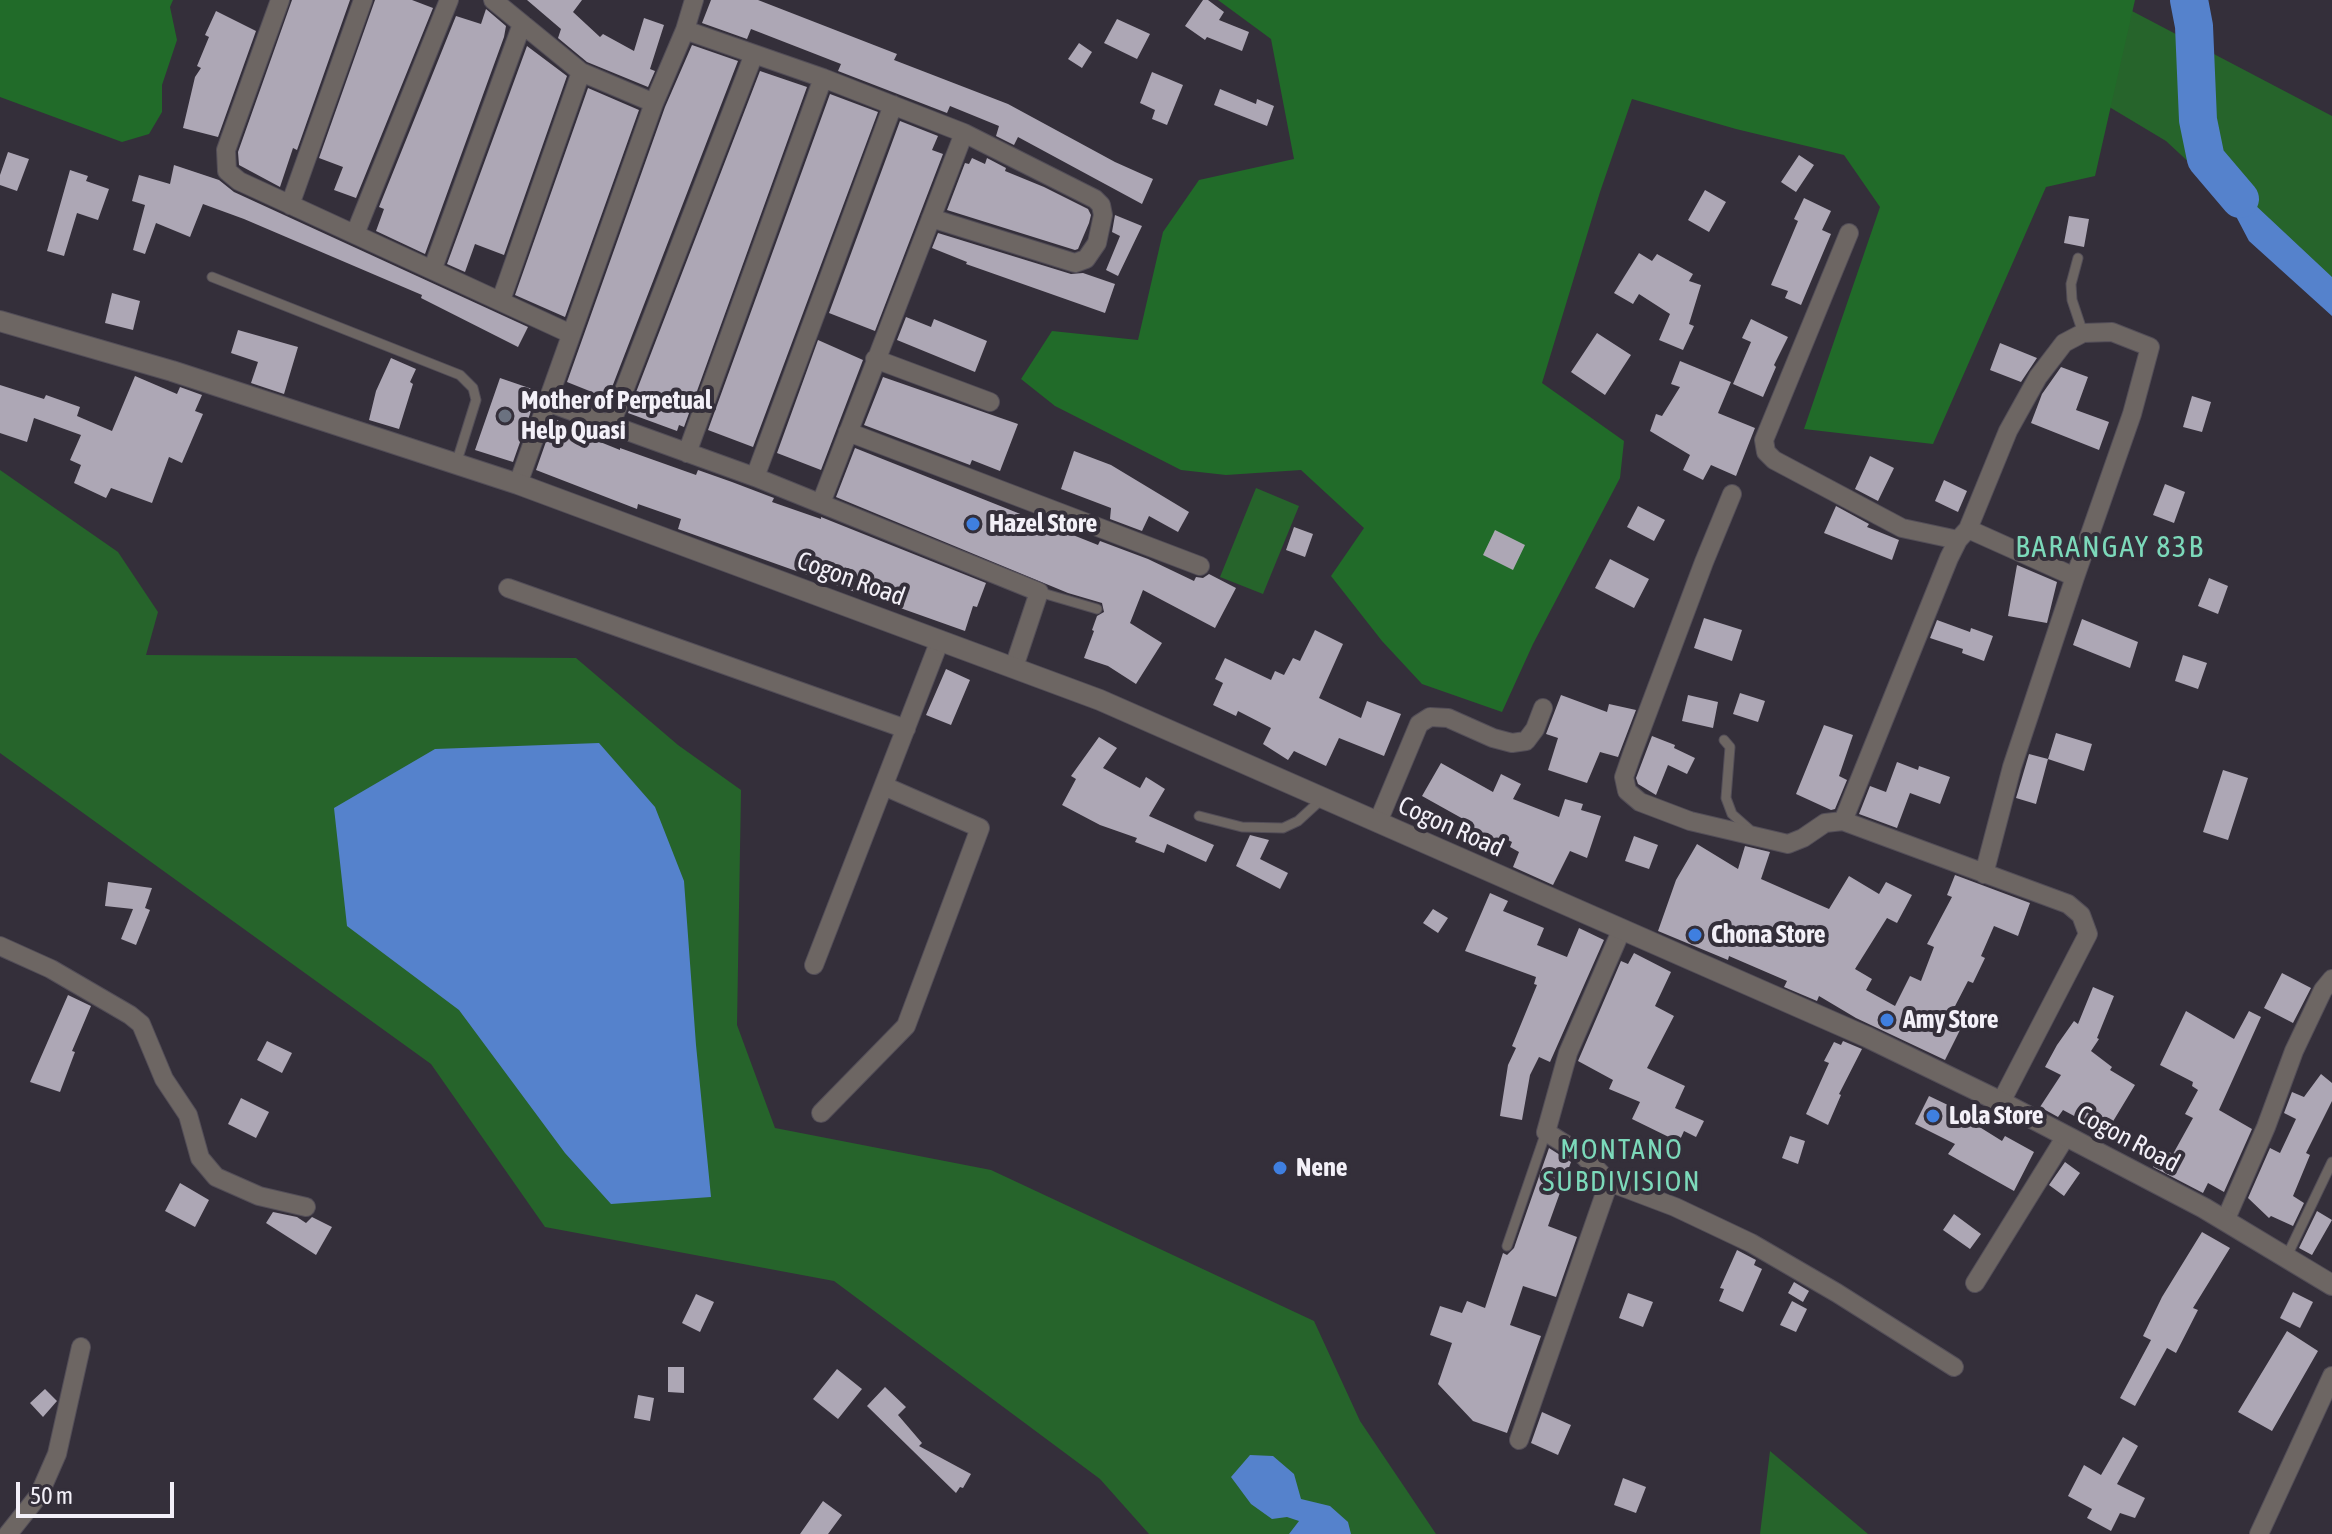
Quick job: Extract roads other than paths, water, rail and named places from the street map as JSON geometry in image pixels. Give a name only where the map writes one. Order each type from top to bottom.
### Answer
[{"type":"street","points":[[280,0],[226,150],[227,171],[290,205],[433,268],[571,334]]},
{"type":"street","points":[[290,205],[363,0]]},
{"type":"street","points":[[355,234],[449,0]]},
{"type":"street","points":[[493,0],[581,72],[654,103]]},
{"type":"street","points":[[518,484],[694,0]]},
{"type":"street","points":[[433,268],[522,24]]},
{"type":"street","points":[[685,30],[823,78],[964,133],[1095,199],[1101,205],[1103,215],[1097,243],[1086,259],[1075,263],[931,218]]},
{"type":"street","points":[[611,424],[754,54]]},
{"type":"street","points":[[501,300],[581,72]]},
{"type":"street","points":[[687,453],[823,78]]},
{"type":"street","points":[[755,477],[893,105]]},
{"type":"street","points":[[821,503],[964,133]]},
{"type":"street","points":[[1849,233],[1764,440],[1766,452],[1774,460],[1902,528],[1963,534],[2075,577]]},
{"type":"street","name":"Cogon Road","points":[[0,321],[172,371],[518,484],[1100,700],[1867,1037],[2066,1136],[2225,1221],[2332,1285]]},
{"type":"street","points":[[1843,821],[2008,431],[2038,377],[2064,343],[2083,333],[2112,332],[2150,347],[2132,414],[2012,767],[1984,874]]},
{"type":"street","points":[[875,359],[990,402]]},
{"type":"street","points":[[547,402],[755,477],[1039,592],[1014,667]]},
{"type":"street","points":[[848,432],[1200,566]]},
{"type":"street","points":[[1732,494],[1624,777],[1627,791],[1640,802],[1690,821],[1763,839],[1794,843],[1825,823],[1843,821],[2068,904],[2081,915],[2088,934],[2001,1102]]},
{"type":"street","points":[[508,588],[906,729]]},
{"type":"street","points":[[814,965],[940,640]]},
{"type":"street","points":[[1378,822],[1419,724],[1430,717],[1448,718],[1512,743],[1526,741],[1535,729],[1543,708]]},
{"type":"street","points":[[821,1113],[906,1026],[980,828],[884,786]]},
{"type":"street","points":[[1621,931],[1568,1053],[1546,1132],[1584,1156],[1609,1182],[1675,1207],[1751,1243],[1954,1367]]},
{"type":"street","points":[[0,946],[51,969],[141,1024],[164,1079],[188,1115],[200,1158],[216,1177],[259,1196],[306,1207]]},
{"type":"street","points":[[2225,1221],[2266,1127],[2294,1051],[2323,990],[2332,979]]},
{"type":"street","points":[[1975,1283],[2066,1136]]},
{"type":"street","points":[[1519,1440],[1609,1182]]},
{"type":"street","points":[[8,1534],[39,1495],[57,1454],[81,1347]]},
{"type":"street","points":[[2259,1534],[2332,1376]]},
{"type":"lane","points":[[2078,258],[2071,284],[2072,300],[2083,333]]},
{"type":"lane","points":[[212,277],[460,375],[473,388],[476,400],[456,464]]},
{"type":"lane","points":[[1039,592],[1097,609]]},
{"type":"lane","points":[[1724,740],[1730,747],[1726,798],[1732,814],[1763,839]]},
{"type":"lane","points":[[1199,816],[1242,827],[1283,828],[1298,821],[1323,798]]},
{"type":"lane","points":[[1507,1246],[1546,1132]]},
{"type":"lane","points":[[2286,1258],[2332,1162]]},
{"type":"water","points":[[2206,159],[2332,277],[2332,316],[2249,241]]},
{"type":"water","points":[[599,743],[655,807],[684,881],[711,1197],[611,1204],[565,1153],[459,1010],[347,926],[334,808],[435,749]]},
{"type":"water","points":[[1250,1455],[1273,1456],[1294,1474],[1301,1499],[1330,1506],[1348,1522],[1351,1534],[1289,1534],[1299,1521],[1287,1517],[1272,1519],[1251,1504],[1231,1477]]},
{"type":"waterway","points":[[2189,0],[2194,26],[2198,120],[2206,159],[2240,199]]},
{"type":"place","name":"Mother of Perpetual Help Quasi","points":[[505,416]]},
{"type":"place","name":"Hazel Store","points":[[973,524]]},
{"type":"place","name":"Chona Store","points":[[1695,935]]},
{"type":"place","name":"Amy Store","points":[[1887,1020]]},
{"type":"place","name":"Lola Store","points":[[1933,1116]]},
{"type":"place","name":"Nene","points":[[1280,1168]]},
{"type":"district","name":"BARANGAY 83B","points":[[2110,548]]},
{"type":"district","name":"MONTANO SUBDIVISION","points":[[1622,1166]]}]
